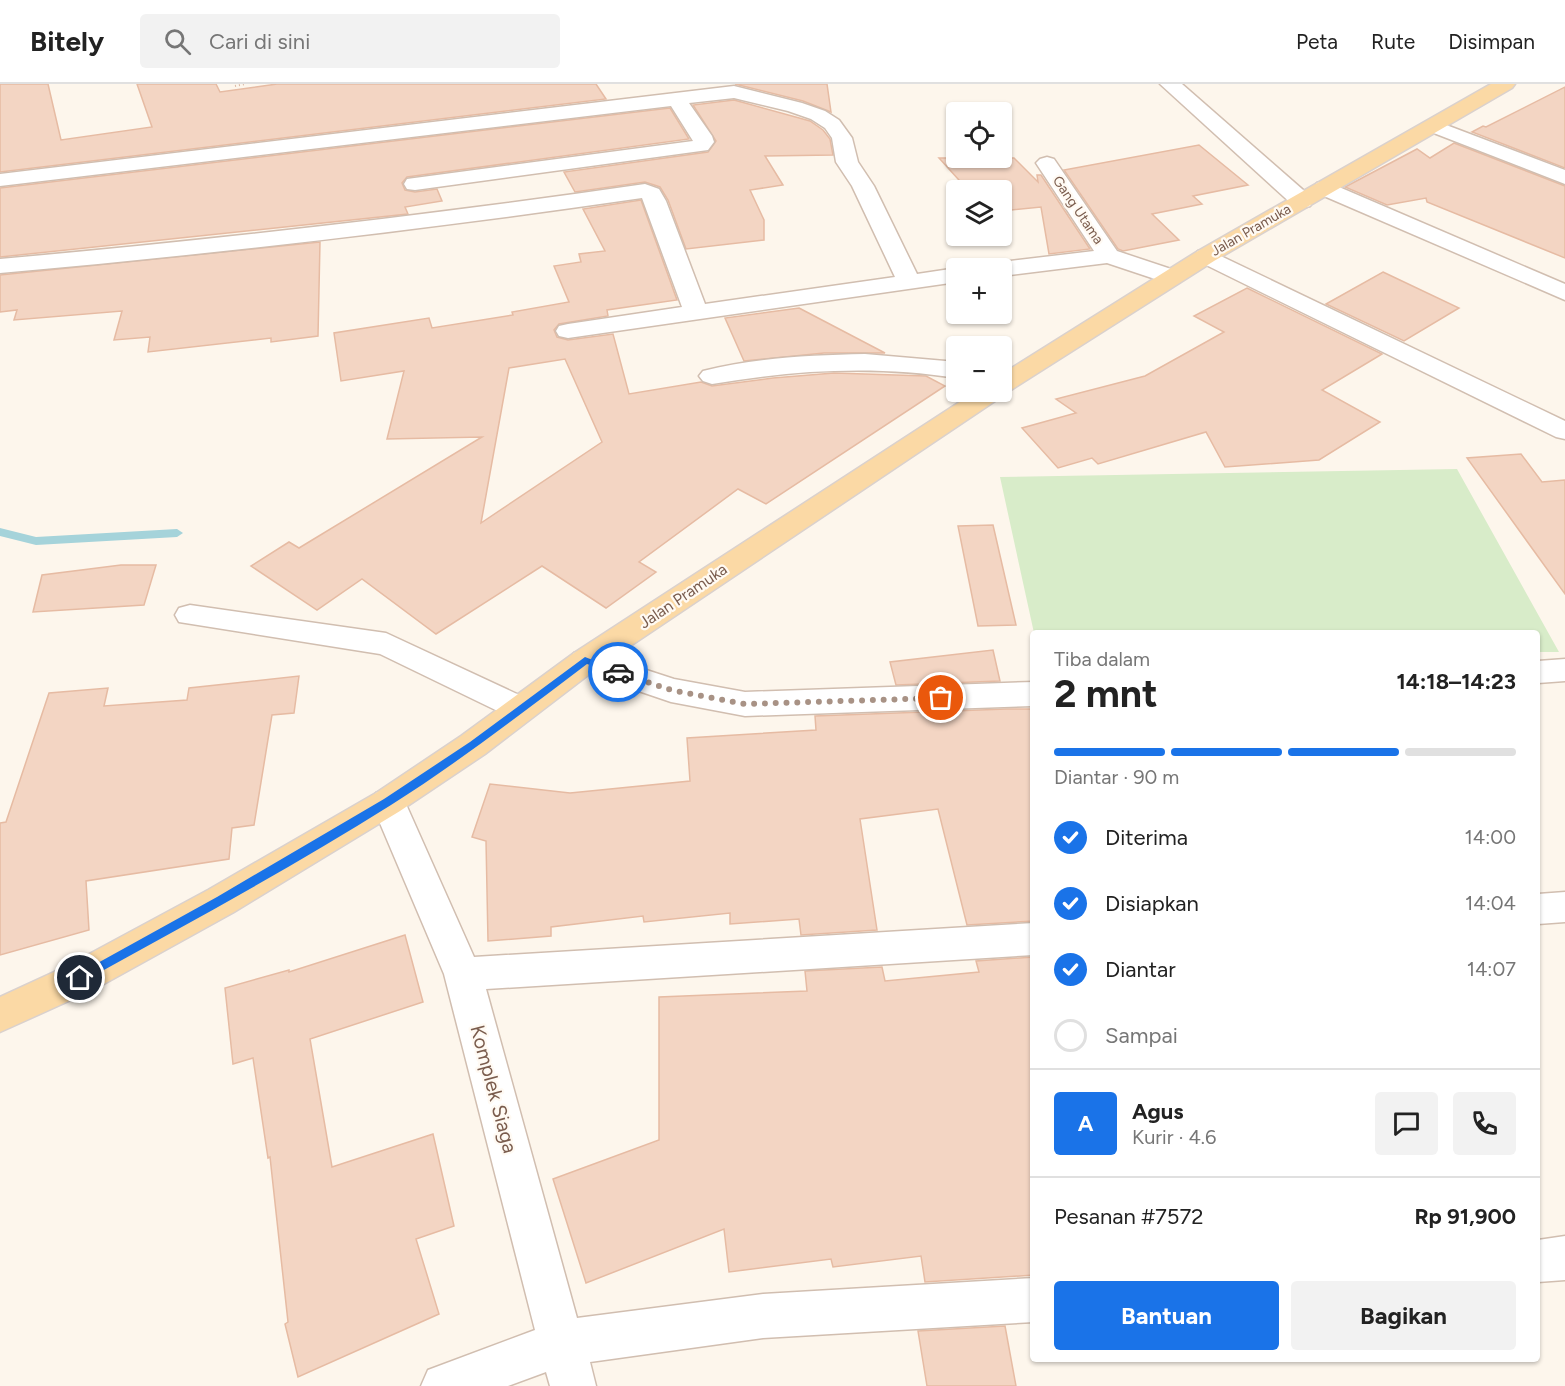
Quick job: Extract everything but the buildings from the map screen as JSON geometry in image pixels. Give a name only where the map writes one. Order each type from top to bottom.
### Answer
[{"type":"main road","name":"Jalan Pramuka","points":[[1012,378],[1206,256],[1505,84]]},
{"type":"main road","name":"Jalan Pramuka","points":[[0,1015],[100,967],[221,901],[388,802],[473,745],[585,661],[975,402]]},
{"type":"street","points":[[1170,84],[1302,201]]},
{"type":"street","points":[[0,180],[734,92],[795,107],[818,115],[832,124],[842,138],[847,162],[863,186],[909,281]]},
{"type":"street","points":[[415,184],[701,146],[704,142],[702,136],[676,99]]},
{"type":"street","points":[[1433,126],[1565,178]]},
{"type":"street","name":"Gang Utama","points":[[1047,163],[1109,256]]},
{"type":"street","points":[[1325,188],[1565,293]]},
{"type":"street","points":[[0,266],[115,256],[450,219],[645,191],[651,194],[655,201],[697,314]]},
{"type":"street","points":[[1012,268],[1109,256],[1172,277]]},
{"type":"street","points":[[1206,256],[1565,431]]},
{"type":"street","points":[[568,332],[946,276]]},
{"type":"street","points":[[712,376],[772,366],[823,362],[909,363],[946,368]]},
{"type":"street","points":[[190,615],[386,644],[521,709]]},
{"type":"street","points":[[585,661],[671,690],[745,704],[1030,694]]},
{"type":"street","points":[[1540,672],[1565,670]]},
{"type":"street","name":"Komplek Siaga","points":[[388,802],[463,974],[573,1386]]},
{"type":"street","points":[[1540,909],[1565,907]]},
{"type":"street","points":[[463,974],[1030,939]]},
{"type":"street","points":[[1540,1261],[1565,1258]]},
{"type":"street","points":[[444,1386],[563,1342],[763,1316],[1030,1300]]},
{"type":"path","points":[[235,86],[245,84]]},
{"type":"green space","points":[[1457,469],[1559,652],[1540,652],[1540,630],[1033,630],[1000,477]]},
{"type":"waterway","points":[[0,532],[36,541],[177,533]]},
{"type":"way so far","points":[[618,672],[671,690],[745,704],[941,698]]},
{"type":"route","points":[[80,978],[221,901],[388,802],[473,745],[585,661],[618,672]]}]
